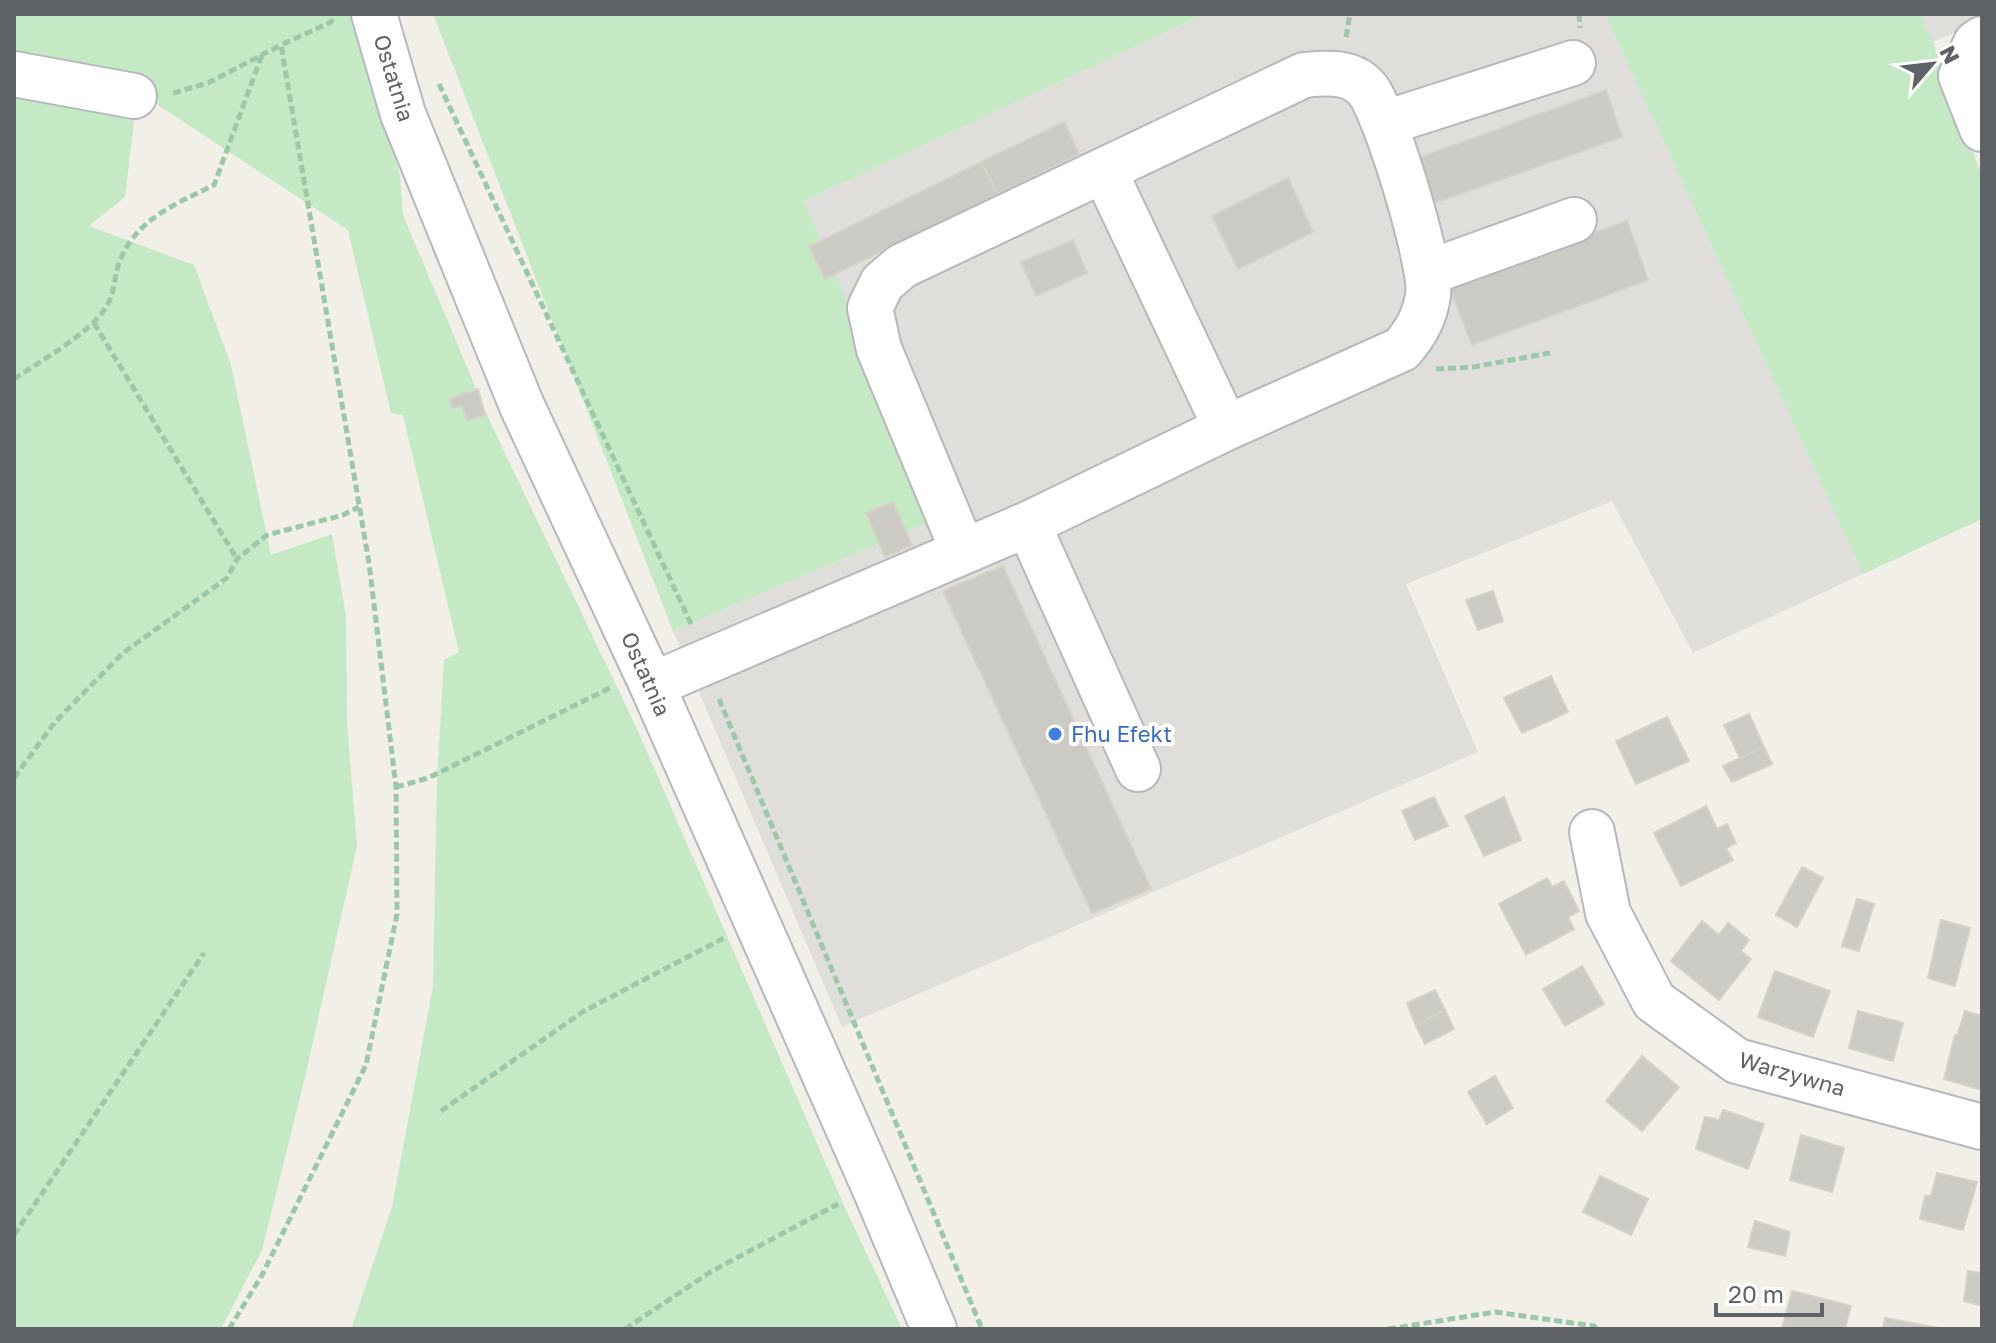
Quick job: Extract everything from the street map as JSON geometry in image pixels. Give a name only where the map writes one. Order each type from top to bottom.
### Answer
[{"type":"street","name":"Ostatnia","points":[[374,14],[403,114],[633,686],[875,1189],[934,1329]]},
{"type":"street","points":[[1982,39],[1976,43],[1961,76],[1982,129]]},
{"type":"street","points":[[1385,123],[1573,63]]},
{"type":"street","points":[[633,686],[963,551],[1028,524],[1226,428],[1402,349],[1420,326],[1429,292],[1427,273],[1385,123],[1366,88],[1339,72],[1304,75],[902,266],[882,283],[870,308],[879,349],[963,551]]},
{"type":"street","points":[[14,74],[134,96]]},
{"type":"street","points":[[1104,170],[1226,428]]},
{"type":"street","points":[[1427,273],[1574,220]]},
{"type":"street","points":[[1028,524],[1138,769]]},
{"type":"street","name":"Warzywna","points":[[1592,832],[1608,913],[1654,1001],[1737,1061],[1982,1127]]},
{"type":"path","points":[[134,96],[150,101],[208,83],[331,22],[334,14]]},
{"type":"path","points":[[229,1329],[262,1275],[366,1065],[397,914],[396,787],[369,563],[281,45]]},
{"type":"path","points":[[14,379],[94,323],[108,305],[120,260],[136,232],[153,216],[214,185],[262,55]]},
{"type":"path","points":[[94,323],[237,559]]},
{"type":"path","points":[[1426,370],[1473,367],[1550,353]]},
{"type":"path","points":[[14,778],[55,722],[123,653],[227,578],[237,559],[267,535],[343,515],[359,507]]},
{"type":"path","points":[[396,787],[428,778],[633,686]]},
{"type":"path","points":[[441,1111],[584,1011],[726,937]]},
{"type":"path","points":[[14,1235],[204,953]]},
{"type":"path","points":[[625,1329],[712,1271],[850,1198]]},
{"type":"path","points":[[1388,1329],[1495,1312],[1594,1326],[1597,1329]]},
{"type":"shaded area","points":[[1205,14],[1605,14],[1863,574],[1693,653],[1612,501],[1406,584],[1478,752],[842,1027],[673,631],[939,518],[804,201]]},
{"type":"shaded area","points":[[1920,14],[1982,14],[1982,21],[1933,42]]},
{"type":"green space","points":[[14,14],[356,14],[400,175],[403,215],[491,424],[638,731],[842,1201],[902,1329],[351,1329],[392,1207],[433,986],[437,779],[444,660],[459,652],[403,415],[391,413],[348,230],[123,82],[14,60]]},
{"type":"green space","points":[[433,14],[1205,14],[804,201],[939,518],[673,631]]},
{"type":"green space","points":[[1605,14],[1920,14],[1982,176],[1982,519],[1863,574]]},
{"type":"green space","points":[[14,86],[135,113],[125,197],[89,226],[194,265],[231,365],[271,555],[332,534],[346,616],[347,723],[357,846],[262,1250],[221,1329],[14,1329]]},
{"type":"building","points":[[1606,90],[1622,137],[1420,208],[1405,163]]},
{"type":"building","points":[[1064,122],[1079,154],[998,194],[981,162]]},
{"type":"building","points":[[981,162],[998,194],[825,279],[809,247]]},
{"type":"building","points":[[1288,178],[1313,232],[1238,269],[1212,216]]},
{"type":"building","points":[[1627,221],[1648,280],[1472,345],[1449,286]]},
{"type":"building","points":[[1073,240],[1087,273],[1036,296],[1021,262]]},
{"type":"building","points":[[478,389],[485,415],[467,420],[462,406],[452,408],[449,399]]},
{"type":"building","points":[[893,502],[912,545],[885,557],[866,513]]},
{"type":"building","points":[[1003,566],[1151,889],[1092,913],[943,591]]},
{"type":"building","points":[[1493,591],[1503,621],[1478,630],[1466,600]]},
{"type":"building","points":[[1551,676],[1568,712],[1522,733],[1504,698]]},
{"type":"building","points":[[1749,714],[1764,747],[1740,758],[1724,725]]},
{"type":"building","points":[[1667,717],[1689,761],[1636,784],[1616,741]]},
{"type":"building","points":[[1764,747],[1772,764],[1732,782],[1723,766]]},
{"type":"building","points":[[1434,797],[1448,826],[1415,840],[1402,811]]},
{"type":"building","points":[[1504,797],[1521,840],[1484,856],[1465,816]]},
{"type":"building","points":[[1706,806],[1717,829],[1727,824],[1736,843],[1726,848],[1733,860],[1681,886],[1654,833]]},
{"type":"building","points":[[1802,867],[1823,878],[1797,927],[1776,915]]},
{"type":"building","points":[[1547,878],[1552,887],[1564,881],[1579,911],[1568,917],[1574,929],[1526,955],[1499,904]]},
{"type":"building","points":[[1857,899],[1874,904],[1859,951],[1842,946]]},
{"type":"building","points":[[1941,920],[1970,928],[1955,986],[1928,978]]},
{"type":"building","points":[[1702,921],[1719,935],[1728,923],[1749,940],[1741,951],[1751,959],[1719,1000],[1671,961]]},
{"type":"building","points":[[1582,966],[1604,1004],[1565,1026],[1543,989]]},
{"type":"building","points":[[1775,971],[1830,991],[1813,1037],[1758,1017]]},
{"type":"building","points":[[1435,990],[1445,1010],[1416,1026],[1407,1003]]},
{"type":"building","points":[[1445,1010],[1454,1029],[1425,1044],[1416,1026]]},
{"type":"building","points":[[1858,1011],[1903,1023],[1893,1061],[1849,1048]]},
{"type":"building","points":[[1965,1011],[1982,1016],[1982,1090],[1944,1079],[1955,1035]]},
{"type":"building","points":[[1642,1056],[1679,1087],[1642,1131],[1606,1101]]},
{"type":"building","points":[[1495,1076],[1513,1108],[1487,1124],[1468,1092]]},
{"type":"building","points":[[1723,1110],[1764,1124],[1748,1169],[1696,1149],[1705,1117],[1719,1120]]},
{"type":"building","points":[[1801,1135],[1844,1148],[1832,1192],[1790,1180]]},
{"type":"building","points":[[1937,1173],[1977,1182],[1963,1230],[1920,1219],[1925,1196],[1931,1196]]},
{"type":"building","points":[[1600,1176],[1648,1199],[1631,1235],[1583,1212]]},
{"type":"building","points":[[1755,1221],[1790,1232],[1785,1256],[1748,1247]]},
{"type":"building","points":[[1968,1271],[1982,1273],[1982,1306],[1964,1301]]},
{"type":"building","points":[[1792,1291],[1851,1306],[1845,1329],[1782,1329]]},
{"type":"building","points":[[1885,1318],[1944,1329],[1883,1329]]},
{"type":"place","name":"Fhu Efekt","points":[[1055,734]]}]
